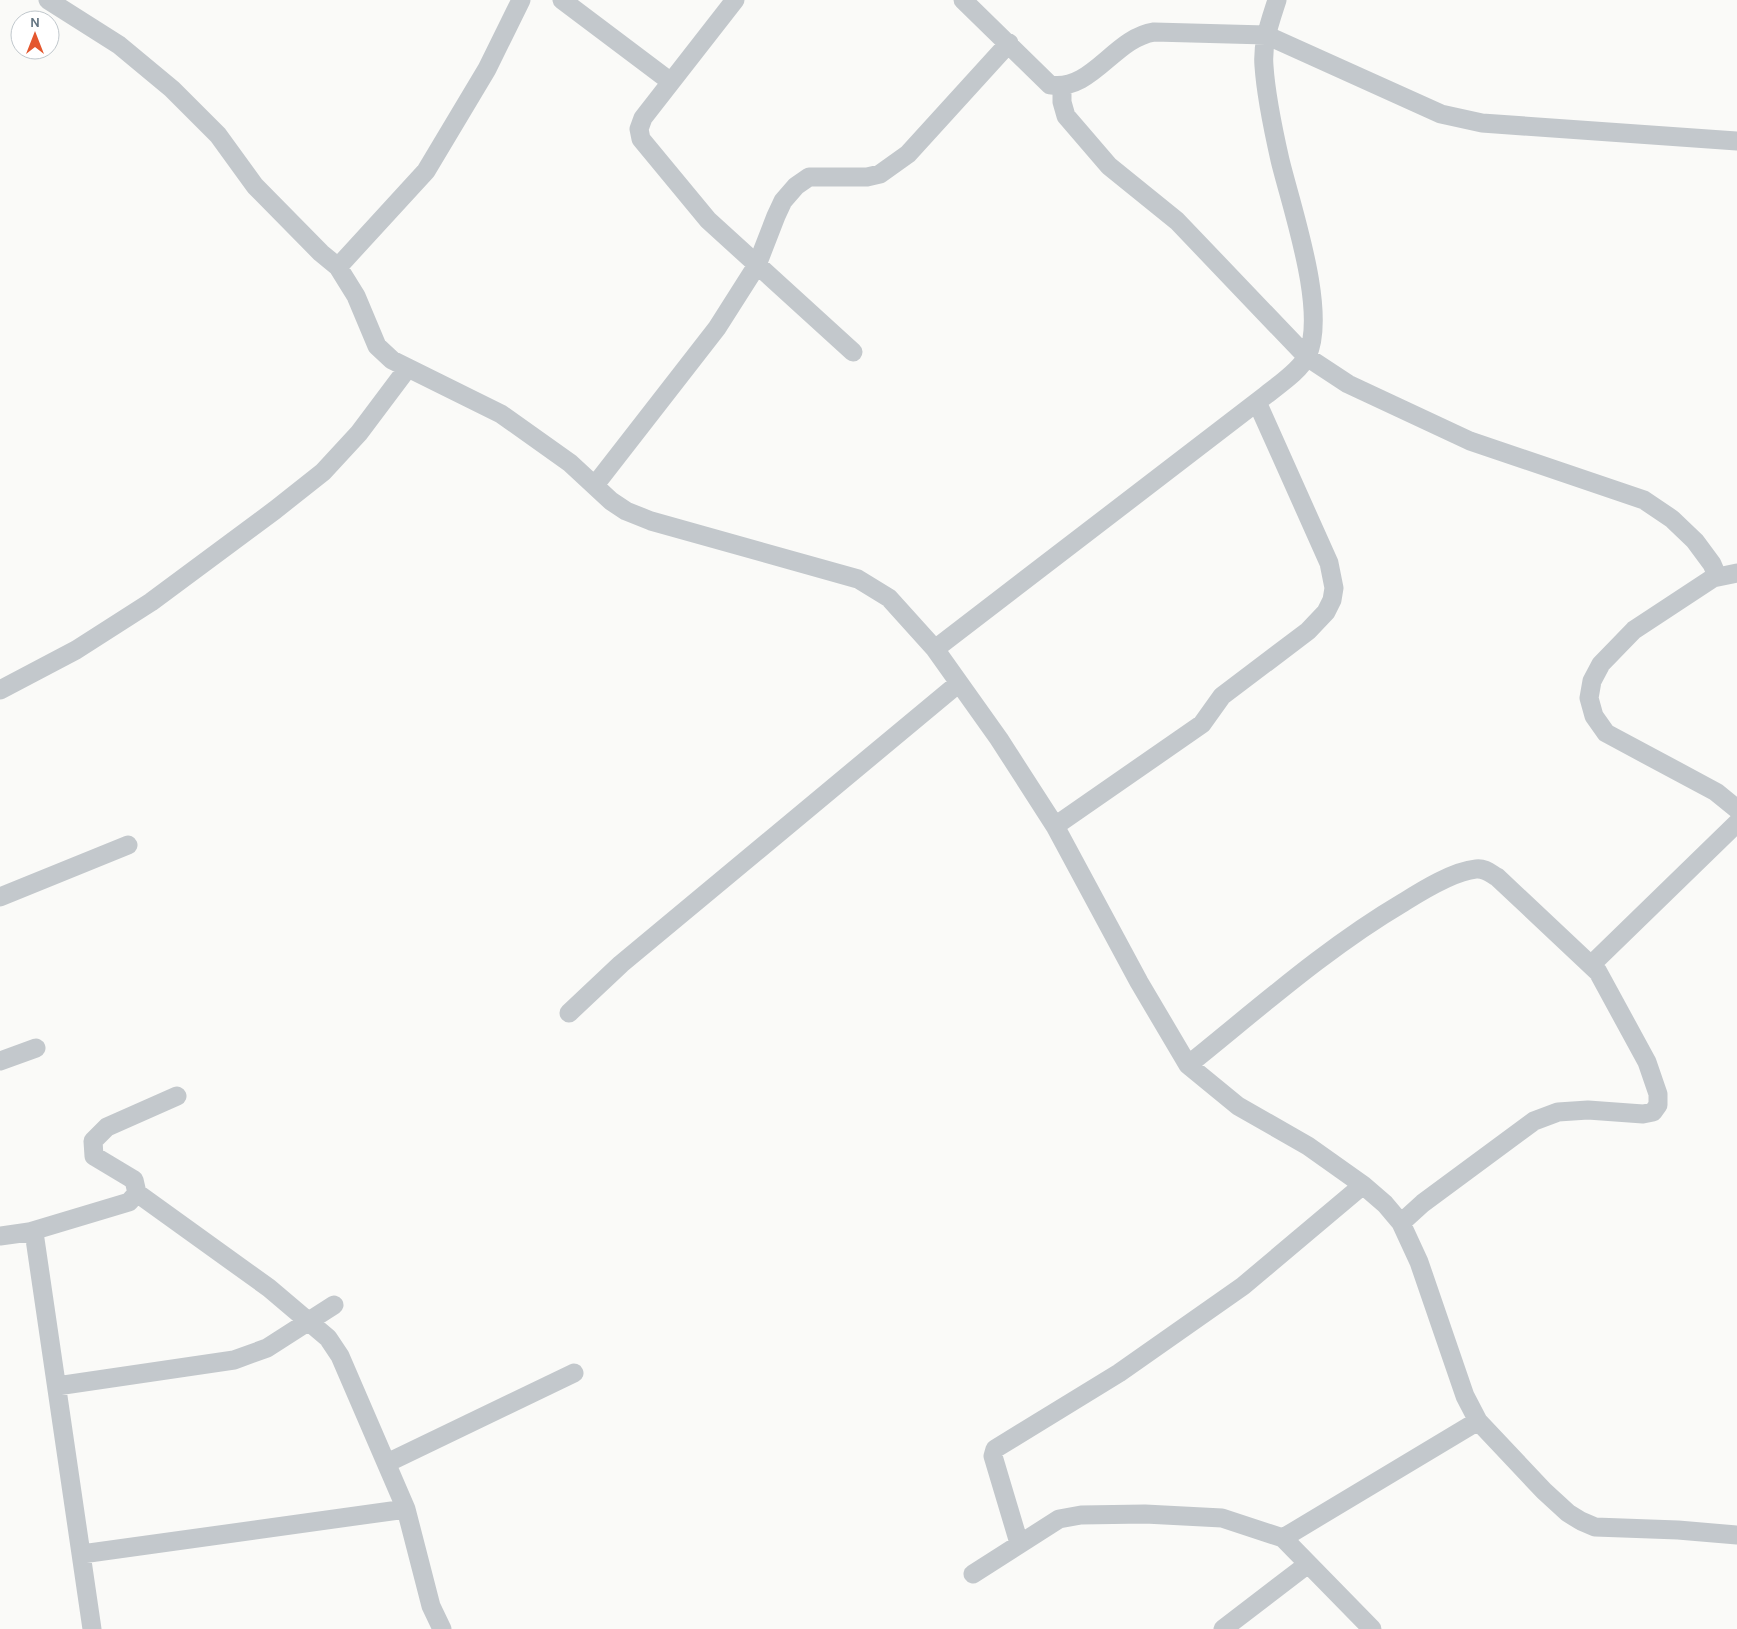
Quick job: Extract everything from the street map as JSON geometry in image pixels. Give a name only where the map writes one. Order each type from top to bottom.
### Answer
[{"type":"street","points":[[48,0],[120,45],[172,89],[218,135],[255,186],[321,253],[338,267],[356,296],[377,346],[392,360],[500,414],[570,463],[595,484],[611,501],[626,511],[651,520],[858,579],[889,598],[935,649],[999,739],[1055,826],[1139,982],[1188,1065],[1238,1106],[1308,1146],[1363,1185],[1385,1204],[1401,1223],[1420,1262],[1465,1396],[1478,1421],[1544,1491],[1568,1513],[1581,1521],[1595,1527],[1678,1530],[1737,1535]]},
{"type":"street","points":[[338,267],[426,172],[487,69],[521,0]]},
{"type":"street","points":[[562,0],[671,82]]},
{"type":"street","points":[[735,0],[643,118],[639,129],[641,138],[708,220],[853,352]]},
{"type":"street","points":[[963,0],[1050,85],[1062,87],[1076,82],[1130,40],[1142,34],[1154,32],[1266,35],[1402,97],[1449,116],[1482,123],[1737,141]]},
{"type":"street","points":[[935,649],[1257,402],[1291,374],[1307,357],[1312,330],[1310,286],[1300,233],[1280,160],[1264,65],[1266,35],[1277,0]]},
{"type":"street","points":[[595,484],[717,328],[757,265],[783,201],[796,186],[809,177],[867,177],[880,174],[894,165],[908,154],[1009,44]]},
{"type":"street","points":[[1062,87],[1062,102],[1066,116],[1109,166],[1190,234],[1307,357],[1348,384],[1470,441],[1644,500],[1672,519],[1695,541],[1712,564],[1715,571],[1713,578]]},
{"type":"street","points":[[0,690],[76,650],[151,602],[275,510],[323,472],[359,433],[407,369]]},
{"type":"street","points":[[1055,826],[1202,724],[1222,696],[1308,632],[1326,612],[1332,600],[1334,588],[1329,563],[1257,402]]},
{"type":"street","points":[[1737,573],[1713,578],[1634,630],[1601,664],[1592,681],[1590,698],[1594,716],[1606,733],[1716,792],[1737,809]]},
{"type":"street","points":[[569,1013],[621,964],[959,682]]},
{"type":"street","points":[[1592,964],[1737,823]]},
{"type":"street","points":[[0,897],[128,845]]},
{"type":"street","points":[[1188,1065],[1310,965],[1366,924],[1425,889],[1476,869],[1486,870],[1497,877],[1592,964],[1627,1022],[1647,1062],[1658,1094],[1658,1106],[1653,1112],[1643,1114],[1588,1110],[1558,1112],[1534,1121],[1423,1203],[1401,1223]]},
{"type":"street","points":[[0,1061],[36,1048]]},
{"type":"street","points":[[177,1096],[108,1127],[93,1141],[94,1156],[134,1180],[137,1193],[233,1261],[328,1338],[340,1356],[406,1509],[431,1606],[442,1629]]},
{"type":"street","points":[[1019,1543],[993,1456],[995,1449],[1119,1372],[1243,1286],[1363,1185]]},
{"type":"street","points":[[0,1236],[29,1232],[129,1202],[137,1193]]},
{"type":"street","points":[[29,1232],[35,1239],[92,1629]]},
{"type":"street","points":[[57,1386],[234,1360],[266,1348],[306,1320],[334,1305]]},
{"type":"street","points":[[387,1463],[574,1372]]},
{"type":"street","points":[[1283,1538],[1478,1421]]},
{"type":"street","points":[[82,1554],[406,1509]]},
{"type":"street","points":[[973,1574],[1059,1519],[1082,1515],[1145,1514],[1222,1518],[1283,1538],[1372,1629]]},
{"type":"street","points":[[1223,1629],[1308,1564]]}]
